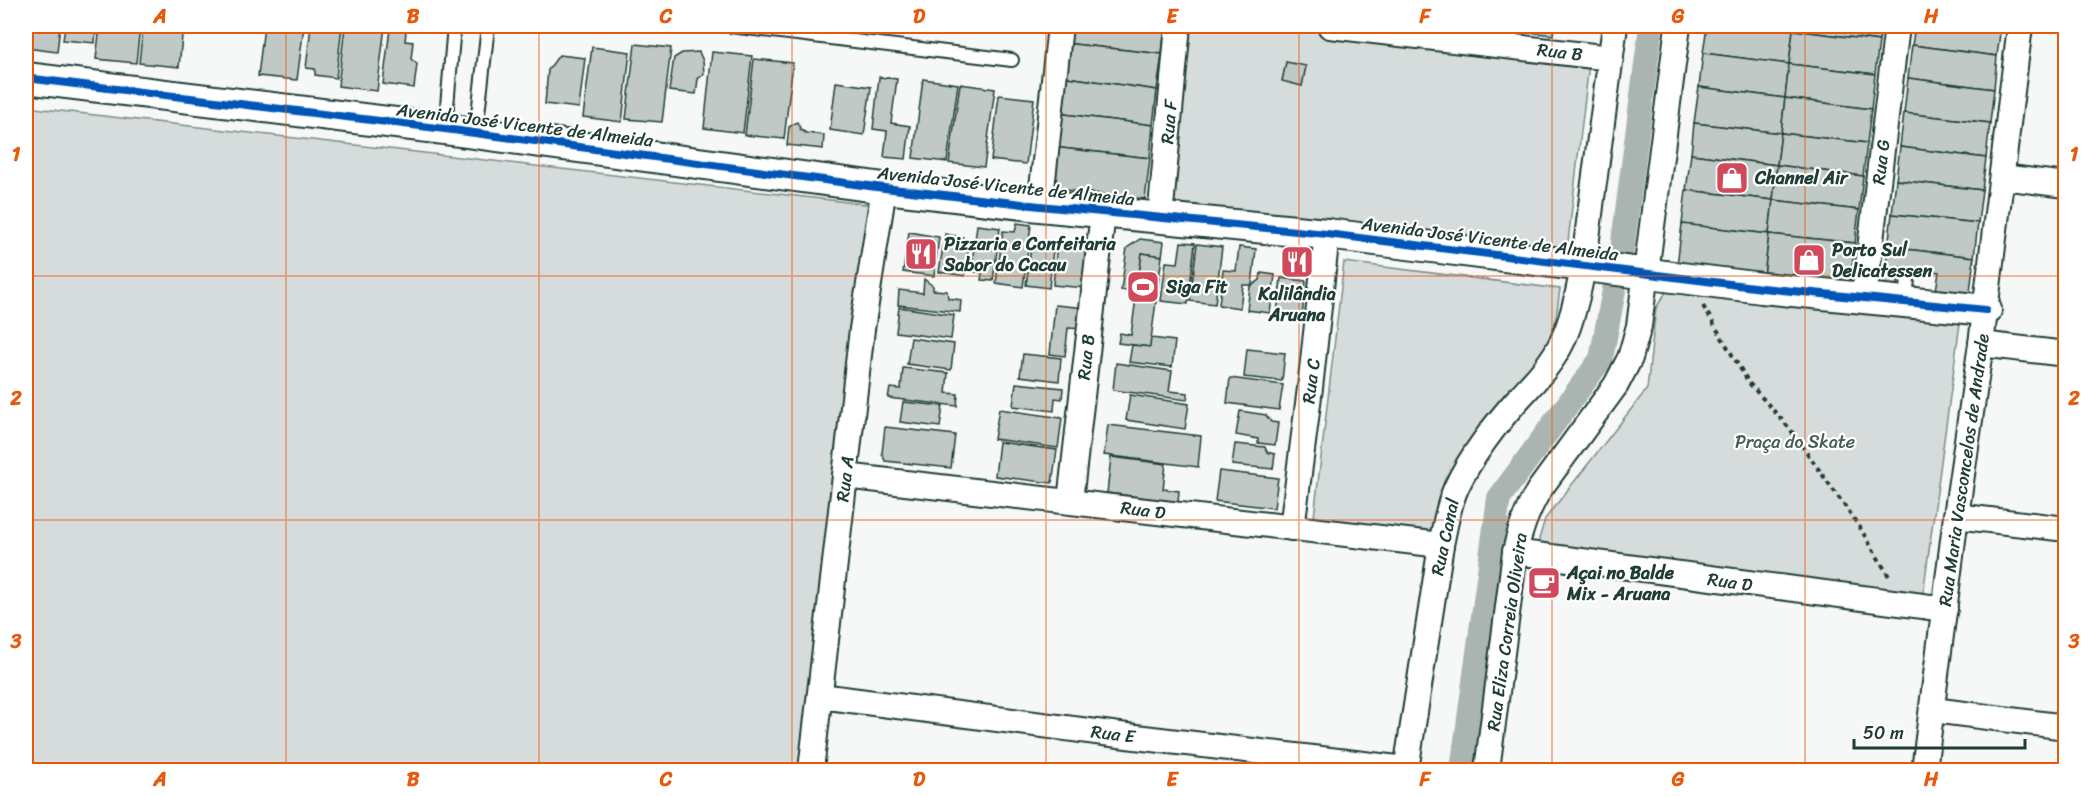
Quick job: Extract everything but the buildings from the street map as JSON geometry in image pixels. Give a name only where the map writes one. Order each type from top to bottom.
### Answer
[{"type":"street","points":[[1040,206],[1060,26]]},
{"type":"street","name":"Rua F","points":[[1160,218],[1178,26]]},
{"type":"street","name":"Rua B","points":[[1330,26],[1611,58]]},
{"type":"street","points":[[1583,267],[1615,26]]},
{"type":"street","name":"Rua Eliza Correia Oliveira","points":[[1487,771],[1515,552],[1521,526],[1528,508],[1550,475],[1605,401],[1630,358],[1640,326],[1678,26]]},
{"type":"street","name":"Rua G","points":[[1864,298],[1897,26]]},
{"type":"street","name":"Rua Maria Vasconcelos de Andrade","points":[[1924,771],[1956,516],[1986,310],[2020,26]]},
{"type":"street","name":"Avenida José Vicente de Almeida","points":[[26,78],[445,129],[884,188],[1103,213],[1327,234],[1687,279],[1864,298],[1907,290],[1986,310]]},
{"type":"street","points":[[2002,177],[2066,185]]},
{"type":"street","name":"Rua A","points":[[811,771],[862,329],[884,188]]},
{"type":"street","name":"Rua B","points":[[1070,501],[1103,213]]},
{"type":"street","name":"Rua C","points":[[1292,528],[1327,234]]},
{"type":"street","name":"Rua Canal","points":[[1406,770],[1441,545],[1446,517],[1456,488],[1470,461],[1518,399],[1540,377],[1555,357],[1564,338],[1583,267]]},
{"type":"street","points":[[1981,344],[2066,354]]},
{"type":"street","name":"Rua D","points":[[845,476],[1441,545]]},
{"type":"street","points":[[1956,516],[2066,529]]},
{"type":"street","name":"Rua D","points":[[1515,552],[1945,609]]},
{"type":"street","name":"Rua E","points":[[820,696],[1406,770]]},
{"type":"street","points":[[1933,710],[2066,727]]},
{"type":"lane","points":[[445,129],[454,26]]},
{"type":"lane","points":[[476,133],[488,26]]},
{"type":"lane","points":[[730,26],[1012,60]]},
{"type":"path","points":[[1687,279],[1749,382],[1790,429],[1859,526],[1906,604]]},
{"type":"green space","points":[[1188,26],[1275,26],[1589,64],[1567,250],[1168,202]]},
{"type":"green space","points":[[26,107],[873,205],[799,770],[26,770]]},
{"type":"green space","points":[[1344,262],[1560,289],[1553,339],[1445,478],[1433,532],[1314,517]]},
{"type":"green space","name":"Praça do Skate","points":[[1666,292],[1960,323],[1923,594],[1541,545],[1539,539],[1545,519],[1647,389],[1656,308]]},
{"type":"waterway","points":[[1622,250],[1651,26]]},
{"type":"waterway","points":[[1462,770],[1499,498],[1601,359],[1614,290]]},
{"type":"cycle path","points":[[26,78],[445,129],[884,188],[1327,234],[1762,288],[1986,310]]},
{"type":"place","name":"Channel Air","points":[[1732,178]]},
{"type":"place","name":"Pizzaria e Confeitaria Sabor do Cacau","points":[[921,254]]},
{"type":"place","name":"Porto Sul Delicatessen","points":[[1809,260]]},
{"type":"place","name":"Kalilândia Aruana","points":[[1297,262]]},
{"type":"place","name":"Siga Fit","points":[[1143,287]]},
{"type":"place","name":"Açai no Balde Mix - Aruana","points":[[1544,583]]}]
